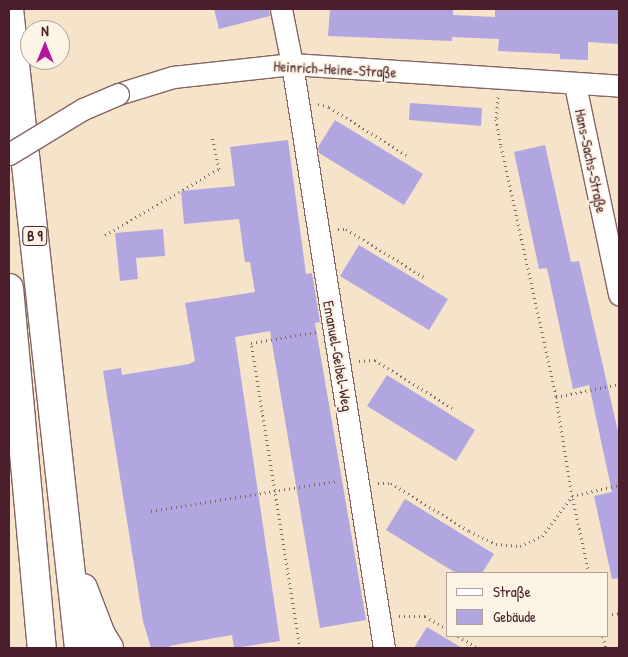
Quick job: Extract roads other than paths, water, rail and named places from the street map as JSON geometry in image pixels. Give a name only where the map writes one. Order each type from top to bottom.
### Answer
[{"type":"highway","name":"B 9","points":[[9,9],[79,648]]},
{"type":"highway","points":[[9,288],[42,648]]},
{"type":"highway","name":"B 9","points":[[70,555],[101,635],[109,648]]},
{"type":"highway","points":[[24,648],[37,583]]},
{"type":"street","name":"Emanuel-Geibel-Weg","points":[[281,9],[298,100],[384,648]]},
{"type":"street","name":"Heinrich-Heine-Straße","points":[[9,154],[83,109],[118,94],[172,77],[292,64],[499,80],[619,86]]},
{"type":"street","name":"Hans-Sachs-Straße","points":[[575,85],[619,294]]}]
